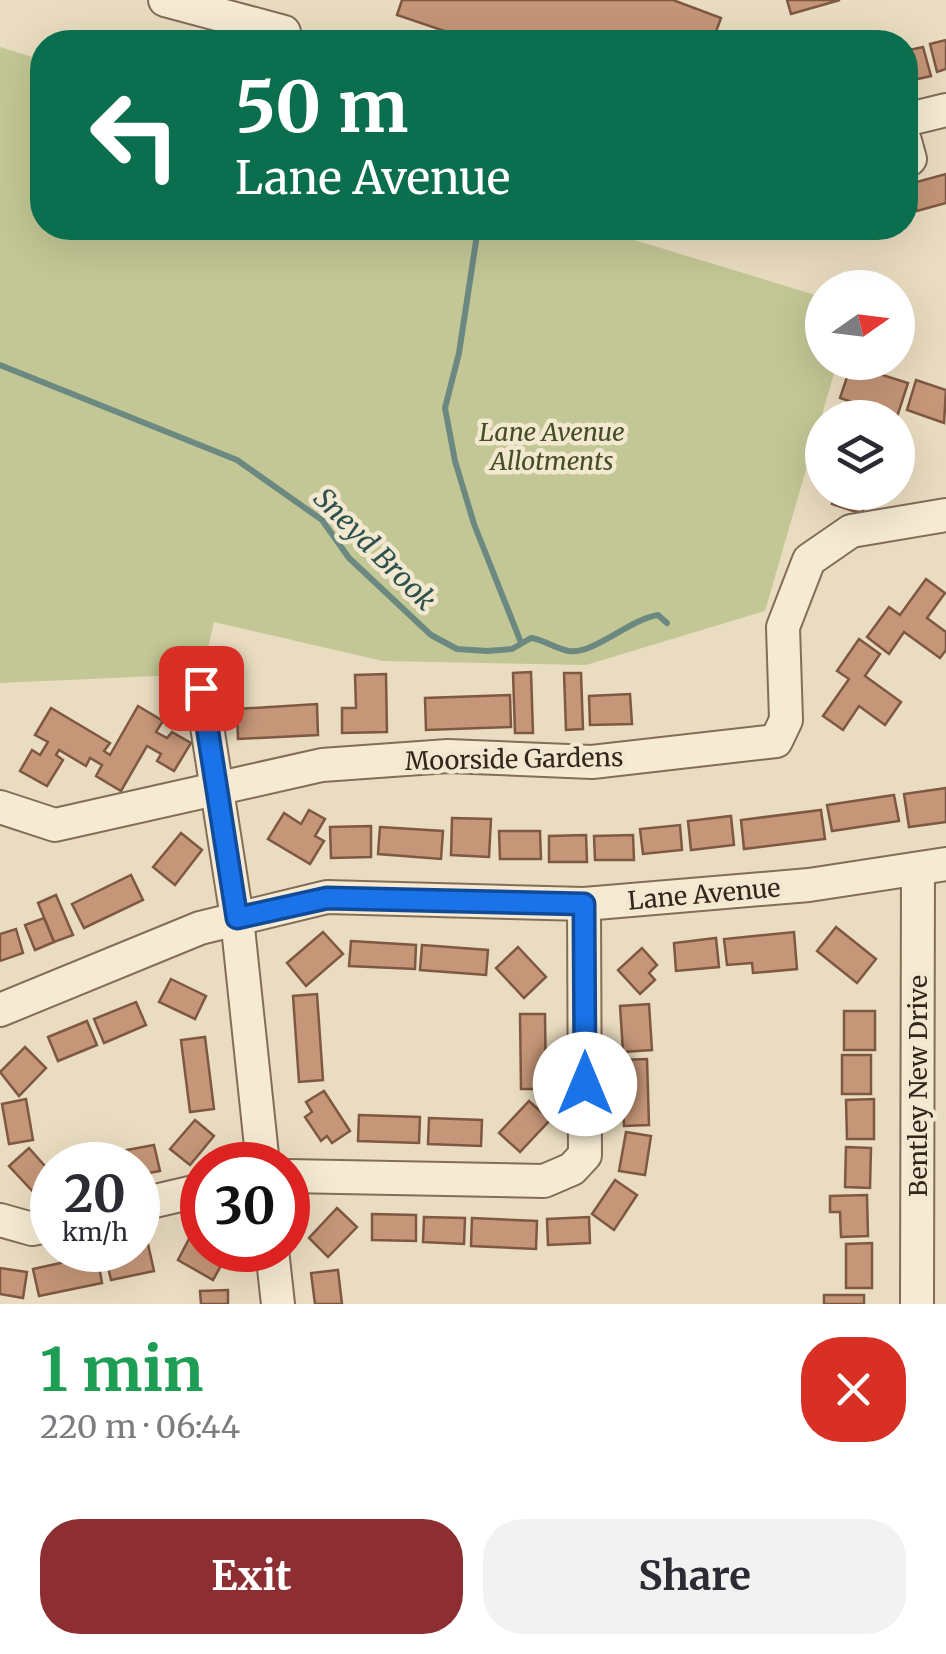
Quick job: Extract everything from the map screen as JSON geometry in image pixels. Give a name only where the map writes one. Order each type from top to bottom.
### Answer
[{"type":"street","points":[[165,0],[277,30]]},
{"type":"street","points":[[918,117],[946,110]]},
{"type":"street","name":"Moorside Gardens","points":[[219,788],[322,766],[448,756],[592,762],[776,741],[786,720],[783,626],[809,560],[851,531],[946,515]]},
{"type":"street","points":[[201,688],[237,918],[261,1142]]},
{"type":"street","points":[[0,807],[55,825],[219,788]]},
{"type":"street","name":"Lane Avenue","points":[[0,1010],[200,928],[327,898],[584,904],[809,885],[932,866]]},
{"type":"street","name":"Bentley New Drive","points":[[918,1304],[932,866]]},
{"type":"street","points":[[310,1176],[544,1181],[572,1169],[585,1155],[584,904]]},
{"type":"street","points":[[0,1220],[30,1229]]},
{"type":"street","points":[[274,1272],[278,1304]]},
{"type":"green space","name":"Lane Avenue Allotments","points":[[0,47],[30,56],[30,240],[634,240],[805,292],[805,380],[832,380],[826,400],[805,400],[805,473],[765,611],[586,665],[383,661],[214,622],[202,674],[0,683]]},
{"type":"building","points":[[402,0],[673,0],[721,18],[717,30],[441,30],[397,15]]},
{"type":"building","points":[[787,0],[840,0],[791,14]]},
{"type":"building","points":[[946,40],[946,69],[937,72],[930,44]]},
{"type":"building","points":[[923,47],[931,76],[918,79],[918,48]]},
{"type":"building","points":[[946,174],[946,203],[918,211],[918,182]]},
{"type":"building","points":[[846,380],[908,383],[902,400],[840,398]]},
{"type":"building","points":[[916,380],[946,390],[944,423],[915,413],[915,400],[910,400]]},
{"type":"building","points":[[926,579],[945,593],[927,618],[946,632],[946,650],[940,658],[904,632],[889,654],[867,637],[889,607],[900,615]]},
{"type":"building","points":[[859,639],[880,654],[865,676],[901,702],[885,725],[859,706],[843,730],[823,716],[849,679],[837,671]]},
{"type":"building","points":[[531,672],[533,733],[515,733],[513,673]]},
{"type":"building","points":[[564,673],[581,673],[583,729],[566,730]]},
{"type":"building","points":[[386,674],[387,732],[342,733],[342,708],[356,708],[355,675]]},
{"type":"building","points":[[630,694],[632,724],[590,725],[589,696]]},
{"type":"building","points":[[510,695],[511,727],[426,730],[425,698]]},
{"type":"building","points":[[317,704],[318,735],[238,739],[237,709]]},
{"type":"building","points":[[138,706],[163,721],[156,732],[167,738],[172,732],[191,743],[174,771],[157,761],[161,754],[147,746],[121,791],[96,776],[102,765],[90,758],[86,766],[59,750],[56,755],[63,760],[47,786],[20,771],[32,750],[40,755],[48,742],[35,735],[51,708],[110,743],[104,751],[110,755]]},
{"type":"building","points":[[946,788],[946,822],[909,827],[904,794]]},
{"type":"building","points":[[894,795],[899,821],[832,831],[827,805]]},
{"type":"building","points":[[309,810],[325,819],[315,836],[324,841],[310,864],[268,839],[284,813],[301,824]]},
{"type":"building","points":[[821,810],[825,839],[744,849],[741,820]]},
{"type":"building","points":[[731,816],[734,845],[691,850],[688,821]]},
{"type":"building","points":[[452,818],[491,819],[489,857],[451,855]]},
{"type":"building","points":[[680,825],[682,850],[643,854],[640,829]]},
{"type":"building","points":[[371,826],[371,857],[331,858],[330,827]]},
{"type":"building","points":[[380,827],[443,831],[441,859],[378,854]]},
{"type":"building","points":[[499,831],[540,831],[541,859],[500,859]]},
{"type":"building","points":[[181,833],[202,850],[175,885],[153,867]]},
{"type":"building","points":[[586,835],[587,862],[549,862],[549,836]]},
{"type":"building","points":[[633,835],[634,860],[595,860],[594,836]]},
{"type":"building","points":[[131,875],[143,900],[84,928],[72,904]]},
{"type":"building","points":[[56,895],[73,935],[54,942],[38,903]]},
{"type":"building","points":[[44,918],[54,942],[35,950],[25,925]]},
{"type":"building","points":[[836,927],[876,959],[857,983],[817,951]]},
{"type":"building","points":[[16,929],[23,953],[0,961],[0,934]]},
{"type":"building","points":[[323,932],[343,954],[306,986],[287,963]]},
{"type":"building","points":[[794,932],[797,969],[753,973],[752,963],[727,965],[724,939]]},
{"type":"building","points":[[716,938],[719,967],[676,971],[674,943]]},
{"type":"building","points":[[351,941],[416,945],[415,969],[349,966]]},
{"type":"building","points":[[422,945],[488,950],[486,975],[420,970]]},
{"type":"building","points":[[518,947],[546,977],[524,998],[496,968]]},
{"type":"building","points":[[642,948],[657,965],[649,973],[655,980],[640,994],[618,970]]},
{"type":"building","points":[[171,979],[206,996],[195,1019],[159,1002]]},
{"type":"building","points":[[317,994],[323,1080],[299,1082],[293,996]]},
{"type":"building","points":[[136,1002],[146,1025],[104,1043],[94,1019]]},
{"type":"building","points":[[649,1004],[652,1050],[623,1052],[620,1006]]},
{"type":"building","points":[[844,1011],[875,1011],[875,1050],[844,1050]]},
{"type":"building","points":[[520,1014],[545,1014],[546,1089],[521,1089]]},
{"type":"building","points":[[87,1021],[97,1045],[58,1061],[48,1037]]},
{"type":"building","points":[[205,1037],[214,1109],[190,1112],[181,1040]]},
{"type":"building","points":[[25,1047],[46,1068],[19,1096],[0,1072]]},
{"type":"building","points":[[842,1055],[871,1055],[871,1094],[842,1094]]},
{"type":"building","points":[[647,1059],[649,1125],[624,1126],[622,1060]]},
{"type":"building","points":[[324,1091],[350,1131],[332,1143],[327,1136],[321,1141],[305,1117],[312,1112],[306,1102]]},
{"type":"building","points":[[26,1099],[33,1140],[9,1144],[2,1104]]},
{"type":"building","points":[[874,1099],[874,1139],[847,1139],[846,1100]]},
{"type":"building","points":[[529,1101],[550,1120],[520,1152],[499,1133]]},
{"type":"building","points":[[359,1115],[420,1117],[419,1143],[358,1141]]},
{"type":"building","points":[[429,1118],[482,1120],[481,1146],[428,1144]]},
{"type":"building","points":[[195,1120],[214,1136],[209,1142],[180,1142],[180,1157],[170,1149]]},
{"type":"building","points":[[626,1132],[651,1136],[645,1175],[619,1171]]},
{"type":"building","points":[[846,1147],[871,1148],[870,1188],[845,1187]]},
{"type":"building","points":[[29,1148],[30,1188],[9,1166]]},
{"type":"building","points":[[615,1180],[637,1195],[614,1230],[592,1214]]},
{"type":"building","points":[[867,1195],[868,1236],[841,1237],[840,1212],[830,1212],[830,1196]]},
{"type":"building","points":[[337,1208],[357,1227],[328,1257],[310,1237]]},
{"type":"building","points":[[372,1214],[416,1215],[416,1241],[372,1240]]},
{"type":"building","points":[[424,1217],[465,1218],[464,1244],[423,1242]]},
{"type":"building","points":[[589,1217],[590,1243],[548,1245],[547,1219]]},
{"type":"building","points":[[472,1218],[537,1221],[536,1249],[471,1246]]},
{"type":"building","points":[[872,1243],[872,1288],[846,1288],[846,1244]]},
{"type":"building","points":[[0,1268],[27,1272],[23,1298],[0,1294]]},
{"type":"building","points":[[338,1270],[342,1304],[315,1304],[311,1273]]},
{"type":"building","points":[[34,1272],[100,1272],[102,1283],[39,1296]]},
{"type":"building","points":[[109,1272],[149,1272],[111,1280]]},
{"type":"building","points":[[199,1272],[217,1272],[213,1280]]},
{"type":"building","points":[[228,1290],[228,1304],[201,1304],[200,1291]]},
{"type":"building","points":[[824,1295],[864,1295],[864,1304],[824,1304]]},
{"type":"waterway","points":[[476,240],[459,353],[445,408],[455,461],[474,524],[520,640]]},
{"type":"waterway","name":"Sneyd Brook","points":[[0,365],[237,460],[322,520],[349,558],[431,635],[457,649],[512,649],[531,638],[579,651],[647,618],[658,615],[667,623]]},
{"type":"route","points":[[201,688],[237,918],[327,898],[584,904],[585,1084]]}]
